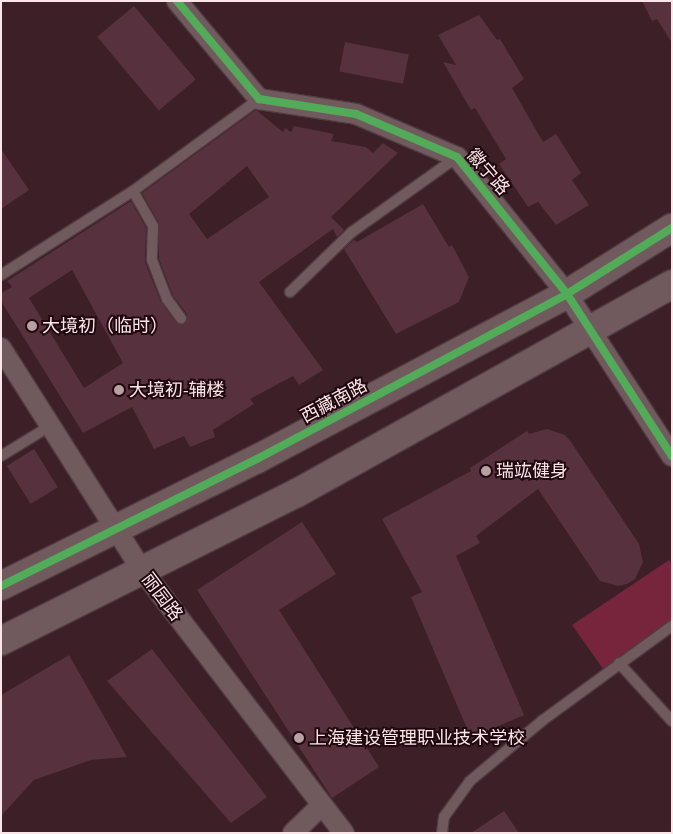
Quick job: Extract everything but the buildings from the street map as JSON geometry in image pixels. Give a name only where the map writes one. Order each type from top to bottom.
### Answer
[{"type":"main road","name":"西藏南路","points":[[1,586],[114,528],[257,459],[567,294],[672,228]]},
{"type":"main road","points":[[1,641],[297,493],[672,284]]},
{"type":"street","points":[[177,1],[258,98]]},
{"type":"street","name":"徽宁路","points":[[258,98],[356,114],[457,157],[567,294],[588,331],[672,456]]},
{"type":"street","name":"丽园路","points":[[1,348],[142,570],[344,833]]},
{"type":"street","points":[[293,833],[322,805]]},
{"type":"lane","points":[[1,275],[133,191],[258,98]]},
{"type":"lane","points":[[290,292],[352,232],[457,157]]},
{"type":"lane","points":[[133,191],[153,226],[152,260],[167,299],[181,318]]},
{"type":"lane","points":[[1,456],[50,426]]},
{"type":"lane","points":[[442,833],[444,817],[470,781],[619,663],[672,626]]},
{"type":"lane","points":[[619,663],[672,721]]},
{"type":"shaded area","points":[[669,560],[672,565],[672,626],[606,673],[572,625]]},
{"type":"cycle path","points":[[177,1],[259,99],[356,114],[457,157],[567,294],[672,456]]},
{"type":"cycle path","points":[[1,586],[257,459],[567,294],[672,228]]},
{"type":"place","name":"大境初（临时）","points":[[32,326]]},
{"type":"place","name":"大境初-辅楼","points":[[119,390]]},
{"type":"place","name":"瑞竑健身","points":[[486,471]]},
{"type":"place","name":"上海建设管理职业技术学校","points":[[299,738]]}]
